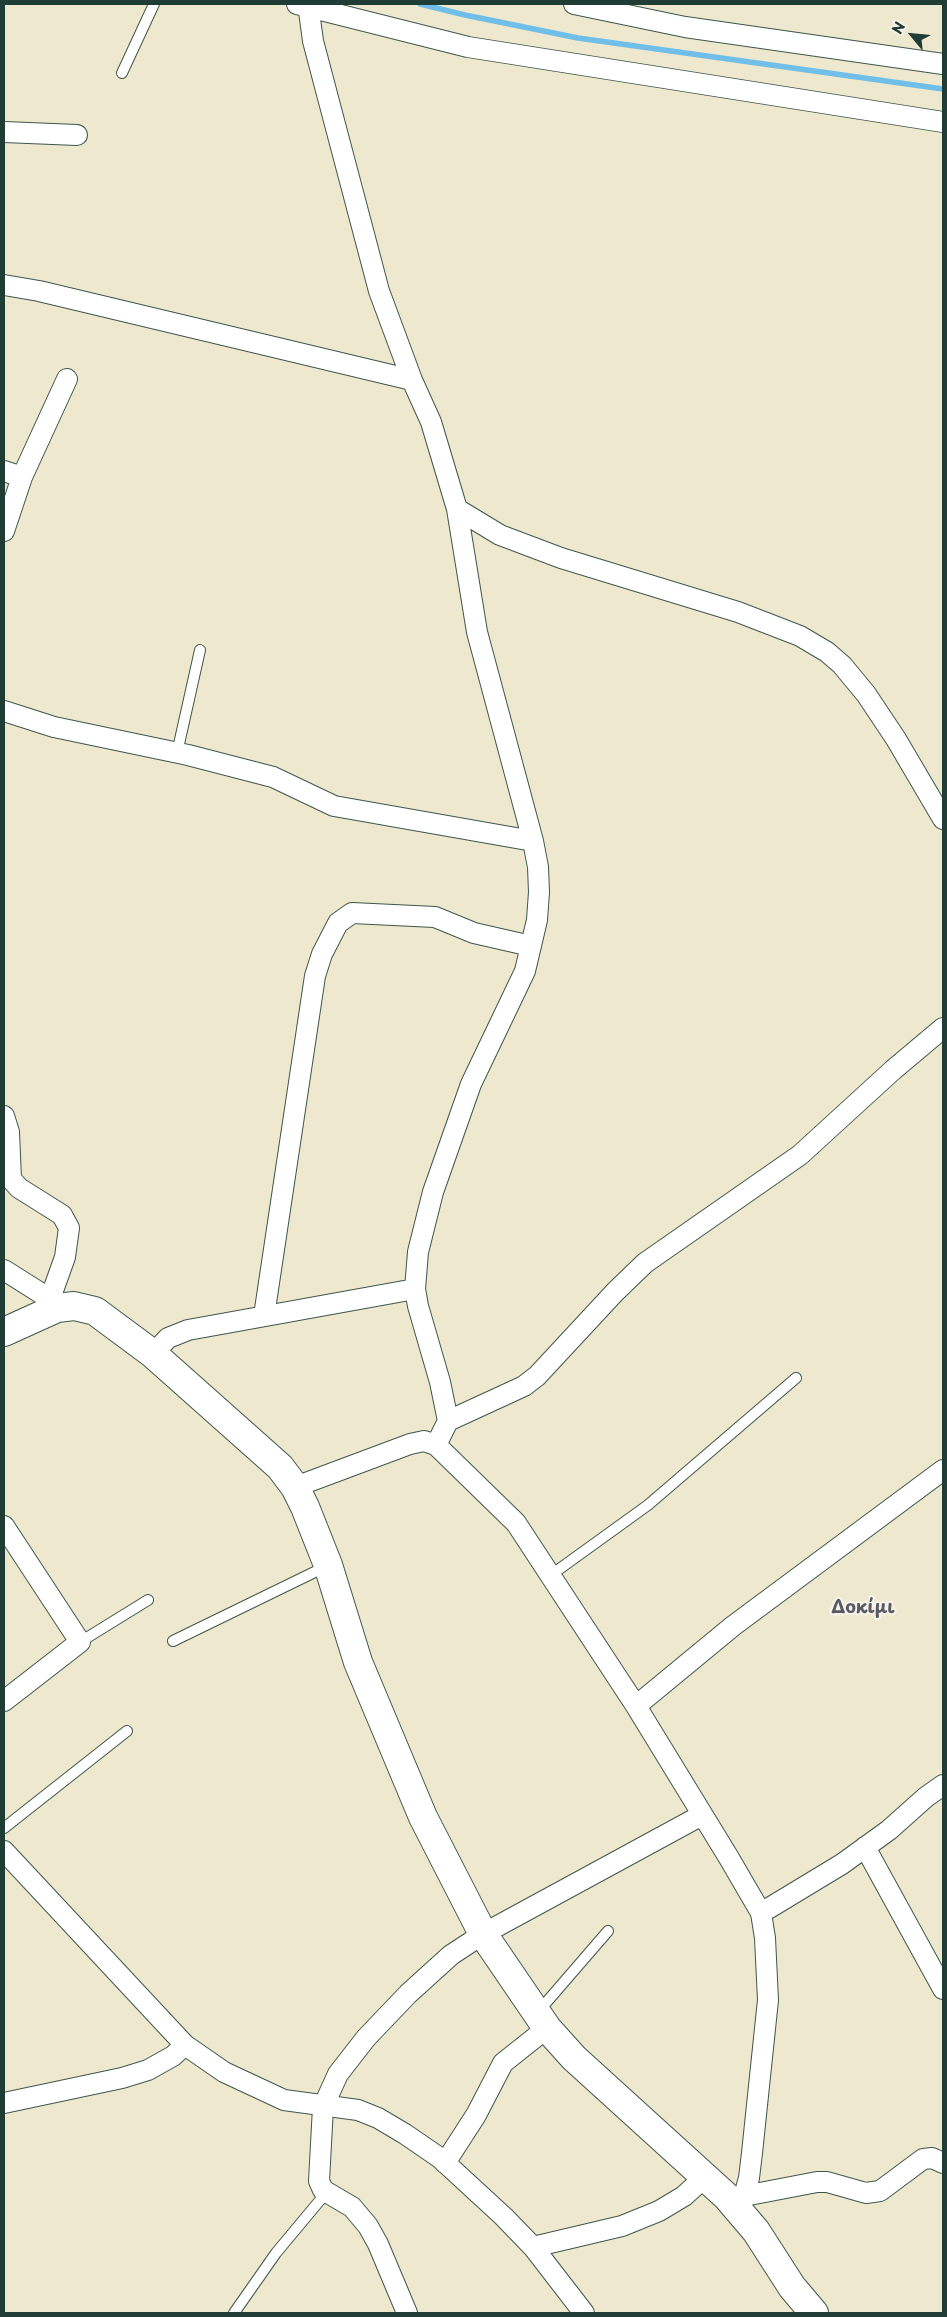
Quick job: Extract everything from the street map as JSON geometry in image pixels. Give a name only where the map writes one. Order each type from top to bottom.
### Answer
[{"type":"street","points":[[574,4],[685,27],[943,64]]},
{"type":"street","points":[[436,1445],[448,1421],[440,1382],[418,1306],[416,1289],[417,1261],[424,1221],[471,1084],[525,972],[537,920],[540,892],[534,841],[477,632],[458,509],[431,422],[412,380],[379,291],[312,41],[305,5],[468,47],[943,122]]},
{"type":"street","points":[[4,132],[77,135]]},
{"type":"street","points":[[4,285],[39,290],[412,380]]},
{"type":"street","points":[[4,531],[13,474],[67,379]]},
{"type":"street","points":[[458,509],[500,535],[561,558],[738,612],[800,636],[827,652],[842,665],[866,694],[896,739],[943,819]]},
{"type":"street","points":[[4,711],[54,727],[273,776],[334,806],[534,841]]},
{"type":"street","points":[[264,1316],[315,976],[322,954],[338,923],[352,913],[435,917],[474,932],[531,946]]},
{"type":"street","points":[[448,1421],[524,1386],[537,1376],[615,1292],[645,1263],[800,1155],[893,1070],[943,1028]]},
{"type":"street","points":[[4,1116],[8,1125],[11,1179],[20,1188],[62,1215],[69,1228],[65,1257],[50,1304],[4,1332]]},
{"type":"street","points":[[4,1270],[50,1304],[89,1309],[100,1315],[153,1354],[265,1452],[295,1487],[328,1565],[358,1662],[397,1757],[423,1817],[483,1934],[541,2021],[574,2058],[706,2176],[742,2203],[756,2231],[792,2287],[814,2313]]},
{"type":"street","points":[[153,1354],[168,1338],[183,1331],[416,1289]]},
{"type":"street","points":[[295,1487],[410,1444],[424,1441],[436,1445],[516,1523],[636,1706],[761,1913],[765,1938],[768,2000],[752,2153],[742,2203]]},
{"type":"street","points":[[636,1706],[733,1626],[943,1470]]},
{"type":"street","points":[[4,1526],[80,1642],[4,1701]]},
{"type":"street","points":[[761,1913],[842,1864],[943,1786]]},
{"type":"street","points":[[407,2313],[378,2244],[368,2226],[352,2207],[326,2193],[320,2186],[318,2173],[323,2107],[338,2074],[366,2038],[408,1994],[451,1955],[483,1934],[702,1815]]},
{"type":"street","points":[[864,1847],[943,1989]]},
{"type":"street","points":[[4,1852],[184,2045],[224,2072],[274,2096],[291,2102],[353,2109],[378,2118],[405,2134],[445,2163],[483,2196],[533,2247],[584,2313]]},
{"type":"street","points":[[445,2163],[476,2115],[503,2063],[541,2021]]},
{"type":"street","points":[[4,2103],[122,2078],[148,2070],[173,2056],[184,2045]]},
{"type":"street","points":[[742,2203],[817,2182],[827,2182],[866,2193],[880,2191],[923,2159],[932,2158],[943,2163]]},
{"type":"street","points":[[533,2247],[622,2226],[660,2211],[684,2196],[706,2176]]},
{"type":"lane","points":[[122,73],[154,4]]},
{"type":"lane","points":[[177,753],[200,650]]},
{"type":"lane","points":[[551,1575],[648,1505],[796,1378]]},
{"type":"lane","points":[[173,1642],[328,1565]]},
{"type":"lane","points":[[80,1642],[148,1600]]},
{"type":"lane","points":[[4,1828],[128,1731]]},
{"type":"lane","points":[[541,2021],[608,1930]]},
{"type":"lane","points":[[234,2313],[276,2252],[326,2193]]},
{"type":"waterway","points":[[420,4],[578,38],[943,89]]},
{"type":"district","name":"Δοκίμι","points":[[863,1608]]}]
